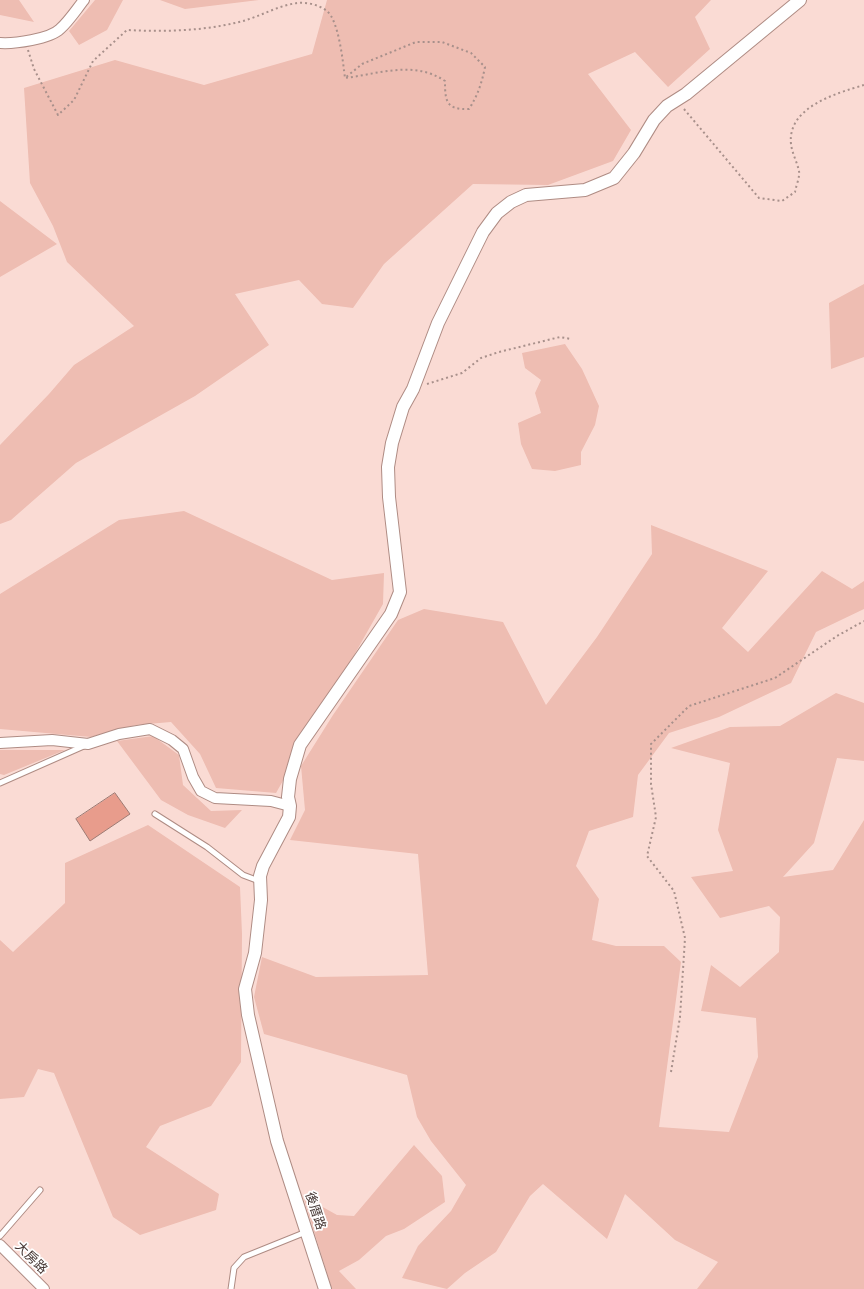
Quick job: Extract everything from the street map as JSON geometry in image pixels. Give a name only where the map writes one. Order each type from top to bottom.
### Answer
[{"type":"street","points":[[0,43],[12,44],[59,30],[84,0]]},
{"type":"street","name":"後厝路","points":[[325,1289],[277,1141],[248,1015],[246,989],[255,953],[260,900],[260,882],[263,866],[289,817],[290,806],[288,797],[290,779],[300,745],[391,614],[400,592],[389,496],[388,467],[392,443],[402,406],[413,388],[438,323],[483,232],[497,213],[512,202],[526,195],[585,190],[614,178],[634,153],[654,120],[667,106],[800,0]]},
{"type":"street","points":[[0,743],[20,740],[52,740],[88,744],[119,734],[150,729],[172,740],[183,749],[193,778],[202,791],[214,798],[271,801],[290,806]]},
{"type":"street","name":"大房路","points":[[0,1245],[44,1289]]},
{"type":"lane","points":[[0,783],[88,744]]},
{"type":"lane","points":[[155,814],[207,847],[243,875],[260,882]]},
{"type":"lane","points":[[0,1236],[40,1190]]},
{"type":"lane","points":[[231,1289],[234,1268],[244,1257],[307,1232]]},
{"type":"path","points":[[25,41],[34,69],[58,115],[74,100],[93,60],[127,30],[215,28],[244,21],[298,3],[313,4],[328,12],[335,27],[340,40],[345,78]]},
{"type":"path","points":[[416,42],[442,42],[471,53],[484,66],[482,84],[469,109],[457,110],[451,106],[446,99],[445,81],[425,72],[405,70],[390,71],[345,78],[362,64],[416,42]]},
{"type":"path","points":[[676,100],[759,198],[782,201],[795,192],[799,172],[791,144],[795,124],[809,107],[836,94],[864,85]]},
{"type":"path","points":[[413,388],[462,372],[481,358],[499,352],[560,337],[571,339]]},
{"type":"path","points":[[672,1072],[680,1018],[685,938],[674,891],[647,856],[656,817],[651,784],[650,744],[689,706],[775,678],[837,636],[864,621]]},
{"type":"shaded area","points":[[0,0],[19,0],[34,22],[0,15]]},
{"type":"shaded area","points":[[95,0],[123,0],[107,30],[79,45],[69,31]]},
{"type":"shaded area","points":[[160,0],[259,0],[185,9]]},
{"type":"shaded area","points":[[327,0],[711,0],[695,17],[710,49],[668,87],[635,52],[588,74],[631,130],[613,161],[548,185],[473,184],[384,264],[353,308],[322,304],[299,280],[235,294],[269,345],[195,396],[76,463],[11,520],[0,524],[0,445],[49,394],[74,365],[134,326],[67,262],[53,226],[30,183],[24,88],[115,60],[204,85],[312,54]]},
{"type":"shaded area","points":[[0,201],[57,244],[0,277]]},
{"type":"shaded area","points":[[864,284],[864,357],[831,369],[829,303]]},
{"type":"shaded area","points":[[565,344],[582,369],[599,406],[595,425],[581,452],[581,465],[555,471],[532,469],[521,444],[518,423],[541,413],[535,393],[541,380],[525,368],[522,353]]},
{"type":"shaded area","points":[[184,511],[332,580],[384,573],[383,604],[276,793],[216,788],[200,754],[171,722],[136,725],[91,737],[0,729],[0,594],[119,520]]},
{"type":"shaded area","points":[[651,525],[768,571],[722,628],[748,652],[822,571],[852,589],[864,581],[864,609],[816,632],[791,683],[719,717],[669,733],[638,775],[633,817],[589,831],[576,866],[599,899],[592,940],[616,946],[664,946],[681,962],[659,1127],[729,1132],[758,1057],[756,1018],[701,1011],[711,965],[740,987],[779,952],[780,917],[769,906],[720,918],[691,877],[733,871],[718,830],[730,763],[671,748],[730,727],[780,726],[836,693],[864,703],[864,761],[837,758],[814,843],[783,877],[833,870],[864,820],[864,1289],[697,1289],[718,1262],[675,1240],[625,1194],[607,1239],[543,1184],[530,1196],[496,1252],[465,1273],[447,1289],[402,1278],[418,1246],[451,1211],[466,1185],[431,1141],[417,1117],[407,1075],[264,1034],[254,997],[262,957],[316,977],[428,975],[418,854],[290,840],[305,810],[301,766],[333,715],[398,620],[424,609],[503,622],[546,705],[597,637],[652,554]]},
{"type":"shaded area","points":[[153,736],[179,755],[183,785],[211,811],[242,810],[225,828],[188,815],[161,800],[117,741]]},
{"type":"shaded area","points":[[0,750],[65,750],[4,775],[0,774]]},
{"type":"shaded area","points":[[148,825],[240,887],[242,934],[241,1062],[211,1106],[160,1126],[146,1147],[219,1194],[216,1210],[140,1235],[113,1217],[54,1073],[38,1069],[24,1097],[0,1099],[0,940],[13,952],[65,903],[65,863]]},
{"type":"shaded area","points":[[414,1145],[442,1176],[445,1202],[404,1229],[386,1236],[359,1260],[339,1271],[356,1289],[332,1289],[303,1196],[337,1215],[354,1216]]},
{"type":"building","points":[[115,793],[130,814],[90,841],[76,819]]}]
